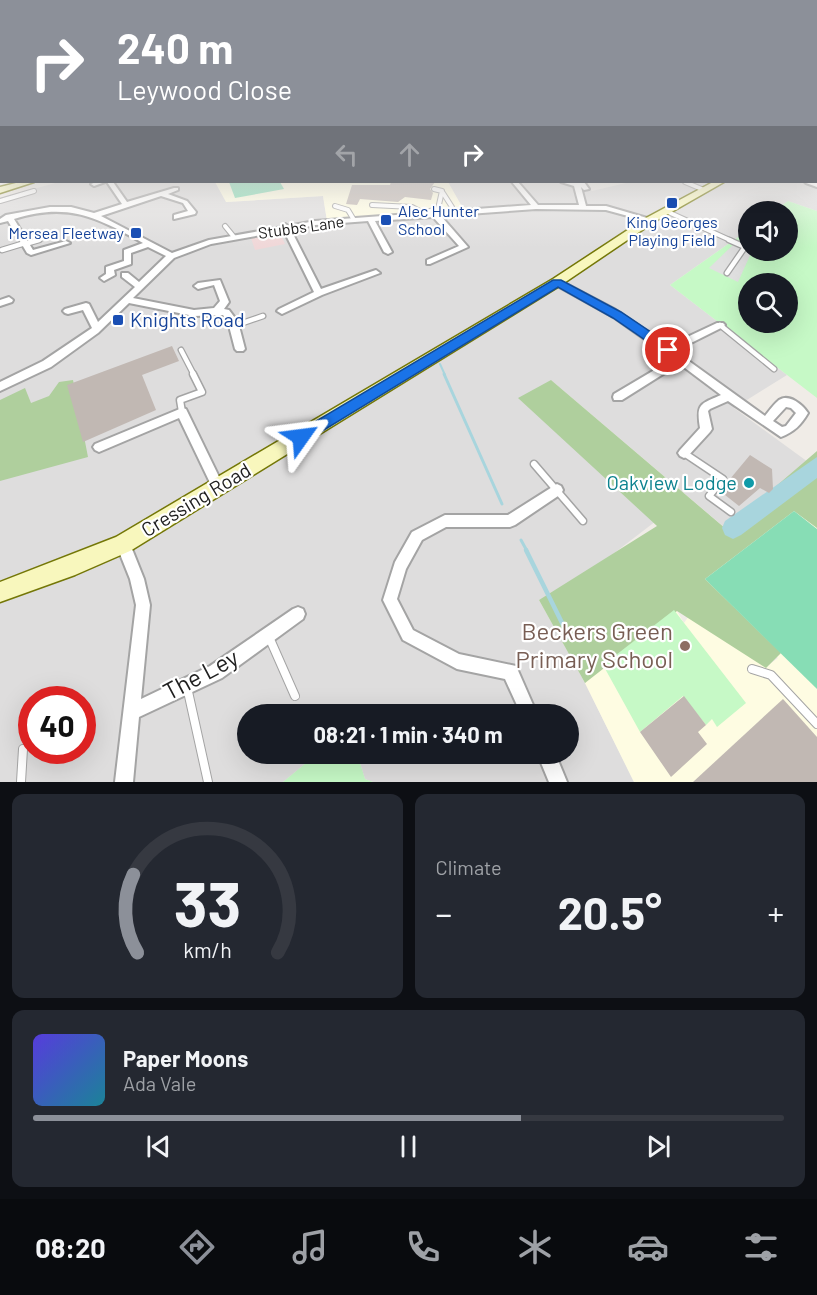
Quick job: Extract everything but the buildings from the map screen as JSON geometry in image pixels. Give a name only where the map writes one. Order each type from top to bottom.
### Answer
[{"type":"street","points":[[111,183],[125,204]]},
{"type":"street","points":[[516,183],[536,207]]},
{"type":"street","points":[[583,206],[575,183],[582,183],[586,189]]},
{"type":"street","name":"Cressing Road","points":[[0,592],[75,565],[123,543],[557,282],[650,220],[717,183]]},
{"type":"street","points":[[0,190],[31,186]]},
{"type":"street","points":[[95,215],[176,189]]},
{"type":"street","points":[[161,193],[185,202],[192,212],[177,217]]},
{"type":"street","name":"Stubbs Lane","points":[[1,384],[47,364],[97,329],[171,256],[209,242],[285,226],[536,207],[583,206],[618,210],[650,220]]},
{"type":"street","points":[[0,221],[47,208],[70,207],[95,215],[171,256]]},
{"type":"street","points":[[430,262],[464,247],[431,214]]},
{"type":"street","points":[[9,218],[31,253],[66,243]]},
{"type":"street","points":[[370,219],[388,252]]},
{"type":"street","points":[[285,226],[319,293]]},
{"type":"street","points":[[104,278],[111,275],[110,269],[128,262],[128,252],[148,244]]},
{"type":"street","points":[[282,311],[319,293],[376,273]]},
{"type":"street","points":[[125,275],[140,287]]},
{"type":"street","points":[[198,286],[217,282],[225,302],[218,310]]},
{"type":"street","points":[[557,282],[617,315],[766,422]]},
{"type":"street","points":[[128,300],[184,310],[192,315],[218,310],[226,312],[234,326],[240,349]]},
{"type":"street","points":[[68,311],[86,306],[97,329]]},
{"type":"street","points":[[668,350],[720,326]]},
{"type":"street","points":[[618,397],[673,363],[682,361]]},
{"type":"street","points":[[684,453],[706,429],[703,411],[706,405],[729,396]]},
{"type":"street","points":[[99,447],[182,412],[218,487]]},
{"type":"street","points":[[524,704],[510,672],[457,661],[408,635],[390,600],[400,567],[417,536],[445,521],[510,521],[557,490]]},
{"type":"street","points":[[123,543],[137,579],[143,605],[124,782]]},
{"type":"street","name":"The Ley","points":[[131,712],[216,672],[298,614]]},
{"type":"street","points":[[551,764],[558,782]]},
{"type":"lane","points":[[687,183],[704,190]]},
{"type":"lane","points":[[0,201],[31,186]]},
{"type":"lane","points":[[435,189],[442,191],[452,207]]},
{"type":"lane","points":[[372,205],[412,207],[431,214],[430,211],[438,208],[442,191]]},
{"type":"lane","points":[[335,206],[348,210],[354,220]]},
{"type":"lane","points":[[666,211],[738,243]]},
{"type":"lane","points":[[225,226],[234,237]]},
{"type":"lane","points":[[2,250],[50,236]]},
{"type":"lane","points":[[727,273],[738,258]]},
{"type":"lane","points":[[234,326],[263,316]]},
{"type":"lane","points":[[720,326],[774,369]]},
{"type":"lane","points":[[181,350],[202,392],[180,400],[182,412]]},
{"type":"lane","points":[[684,453],[723,479],[709,496],[731,512]]},
{"type":"lane","points":[[534,464],[583,521]]},
{"type":"lane","points":[[268,635],[295,696]]},
{"type":"lane","points":[[752,669],[771,675],[817,724]]},
{"type":"lane","points":[[186,685],[208,782]]},
{"type":"lane","points":[[21,782],[22,764]]},
{"type":"shaded area","points":[[55,183],[216,183],[227,202],[323,196],[327,221],[465,212],[449,183],[585,183],[592,191],[626,183],[817,183],[817,211],[798,204],[798,201],[738,201],[738,237],[670,285],[787,375],[734,408],[808,462],[784,488],[724,527],[551,380],[656,521],[570,587],[539,600],[585,683],[634,782],[373,782],[365,779],[360,764],[579,764],[579,704],[237,704],[237,764],[305,764],[283,782],[0,782],[0,198]]},
{"type":"shaded area","points":[[216,183],[449,183],[465,212],[327,221],[323,196],[226,202]]},
{"type":"shaded area","points":[[280,233],[285,244],[255,250],[251,238]]},
{"type":"shaded area","points":[[736,242],[738,243],[738,261],[747,261],[742,273],[738,273],[738,282],[709,268]]},
{"type":"shaded area","name":"Beckers Green Primary School","points":[[794,511],[817,528],[817,782],[634,782],[585,683],[603,665],[675,608],[684,623],[693,610],[711,633],[724,629],[766,667],[778,658],[705,579]]},
{"type":"green space","points":[[229,183],[281,183],[284,189],[235,198]]},
{"type":"green space","points":[[798,204],[817,211],[817,398],[670,285],[738,237],[738,261],[798,261]]},
{"type":"green space","points":[[73,380],[88,457],[0,481],[0,400],[25,388],[31,403],[49,396],[59,382]]},
{"type":"green space","points":[[551,380],[726,529],[817,451],[817,528],[794,511],[705,579],[781,653],[766,668],[677,611],[585,683],[539,600],[657,526],[518,398]]},
{"type":"green space","points":[[794,511],[817,529],[817,689],[705,579]]},
{"type":"green space","points":[[674,610],[746,703],[717,727],[712,719],[706,725],[683,696],[640,732],[603,665]]},
{"type":"green space","points":[[305,764],[360,764],[365,779],[373,782],[283,782]]},
{"type":"waterway","points":[[440,364],[445,375]]},
{"type":"waterway","points":[[444,374],[502,504]]},
{"type":"waterway","points":[[733,528],[817,466]]},
{"type":"waterway","points":[[521,540],[527,551]]},
{"type":"waterway","points":[[526,550],[569,637]]},
{"type":"place","name":"King Georges Playing Field","points":[[672,203]]},
{"type":"place","name":"Alec Hunter School","points":[[386,220]]},
{"type":"place","name":"Mersea Fleetway","points":[[136,233]]},
{"type":"place","name":"Knights Road","points":[[118,320]]},
{"type":"place","name":"Oakview Lodge","points":[[749,483]]},
{"type":"place","name":"Beckers Green Primary School","points":[[685,646]]},
{"type":"route","points":[[301,437],[557,282],[617,315],[668,350]]}]
